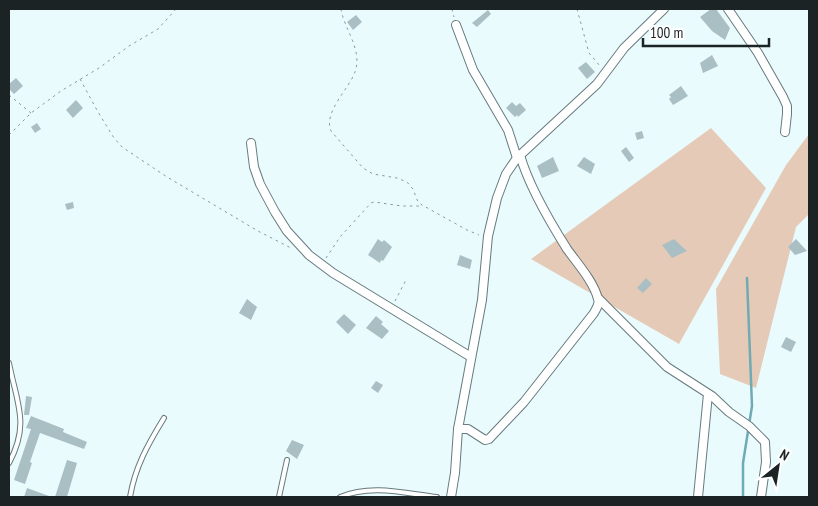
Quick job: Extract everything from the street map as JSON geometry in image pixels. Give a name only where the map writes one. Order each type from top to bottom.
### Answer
[{"type":"street","points":[[451,497],[458,429],[482,300],[491,218],[506,174],[519,157],[597,84],[624,48],[664,9]]},
{"type":"street","points":[[728,9],[758,53],[783,97],[787,114],[785,132]]},
{"type":"street","points":[[456,25],[473,70],[508,130],[527,174],[566,248],[592,286],[598,299],[667,367],[708,394],[765,442],[766,462],[761,497]]},
{"type":"street","points":[[251,143],[254,167],[260,184],[275,212],[291,235],[309,255],[322,265],[471,357]]},
{"type":"street","points":[[458,429],[468,428],[485,440],[488,439],[524,402],[590,318],[598,304],[598,299]]},
{"type":"street","points":[[698,497],[708,394]]},
{"type":"lane","points":[[9,363],[21,422],[20,439],[9,463]]},
{"type":"lane","points":[[130,497],[140,460],[164,418]]},
{"type":"lane","points":[[279,497],[288,460]]},
{"type":"lane","points":[[340,497],[354,492],[394,490],[437,497]]},
{"type":"path","points":[[9,135],[32,113],[61,91],[129,46],[158,30],[176,9]]},
{"type":"path","points":[[340,9],[355,48],[356,68],[329,121],[329,128],[334,136],[363,168],[373,174],[397,178],[407,182],[422,206],[467,230],[488,236]]},
{"type":"path","points":[[577,9],[589,53],[606,72]]},
{"type":"path","points":[[80,79],[114,138],[122,147],[167,177],[258,231],[294,249]]},
{"type":"path","points":[[9,95],[32,113]]},
{"type":"path","points":[[322,265],[340,237],[371,203],[422,206]]},
{"type":"path","points":[[391,308],[407,278]]},
{"type":"shaded area","points":[[711,128],[766,188],[679,344],[531,259]]},
{"type":"shaded area","points":[[809,134],[809,214],[796,227],[756,388],[720,374],[716,289],[786,165]]},
{"type":"building","points":[[711,9],[716,9],[730,28],[725,40],[712,31],[700,17]]},
{"type":"building","points":[[488,10],[491,14],[477,27],[472,23]]},
{"type":"building","points":[[356,15],[362,22],[353,30],[347,22]]},
{"type":"building","points":[[712,55],[718,66],[703,73],[700,63]]},
{"type":"building","points":[[586,62],[595,72],[587,79],[578,68]]},
{"type":"building","points":[[16,78],[23,86],[14,94],[9,89],[9,84]]},
{"type":"building","points":[[681,86],[688,96],[673,105],[669,95]]},
{"type":"building","points":[[76,100],[83,108],[73,118],[66,110]]},
{"type":"building","points":[[512,102],[516,106],[520,103],[526,110],[518,117],[517,115],[515,117],[506,108]]},
{"type":"building","points":[[37,123],[41,129],[35,133],[31,127]]},
{"type":"building","points":[[642,131],[644,138],[637,140],[635,133]]},
{"type":"building","points":[[626,147],[634,158],[629,162],[621,151]]},
{"type":"building","points":[[553,157],[559,171],[542,178],[537,166]]},
{"type":"building","points":[[584,157],[595,164],[591,174],[577,166]]},
{"type":"building","points":[[73,202],[74,208],[67,210],[65,204]]},
{"type":"building","points":[[378,239],[382,242],[384,240],[392,247],[380,263],[368,255]]},
{"type":"building","points":[[674,239],[687,251],[672,258],[662,245]]},
{"type":"building","points":[[796,239],[807,251],[795,255],[788,247]]},
{"type":"building","points":[[460,255],[472,260],[470,269],[457,265]]},
{"type":"building","points":[[646,278],[652,284],[643,293],[637,288]]},
{"type":"building","points":[[247,299],[257,307],[251,320],[239,313]]},
{"type":"building","points":[[344,314],[356,325],[348,334],[336,322]]},
{"type":"building","points":[[376,316],[389,331],[382,339],[366,328]]},
{"type":"building","points":[[786,337],[796,342],[791,352],[781,347]]},
{"type":"building","points":[[376,381],[383,385],[378,393],[371,388]]},
{"type":"building","points":[[26,396],[32,397],[29,415],[24,415]]},
{"type":"building","points":[[31,416],[64,429],[63,432],[87,442],[84,449],[40,433],[25,484],[14,480],[31,429],[26,428]]},
{"type":"building","points":[[292,440],[304,445],[297,459],[286,451]]},
{"type":"building","points":[[67,460],[77,463],[67,497],[55,497]]},
{"type":"building","points":[[27,488],[49,496],[49,497],[24,497]]},
{"type":"waterway","points":[[743,497],[743,463],[752,406],[747,278]]}]
